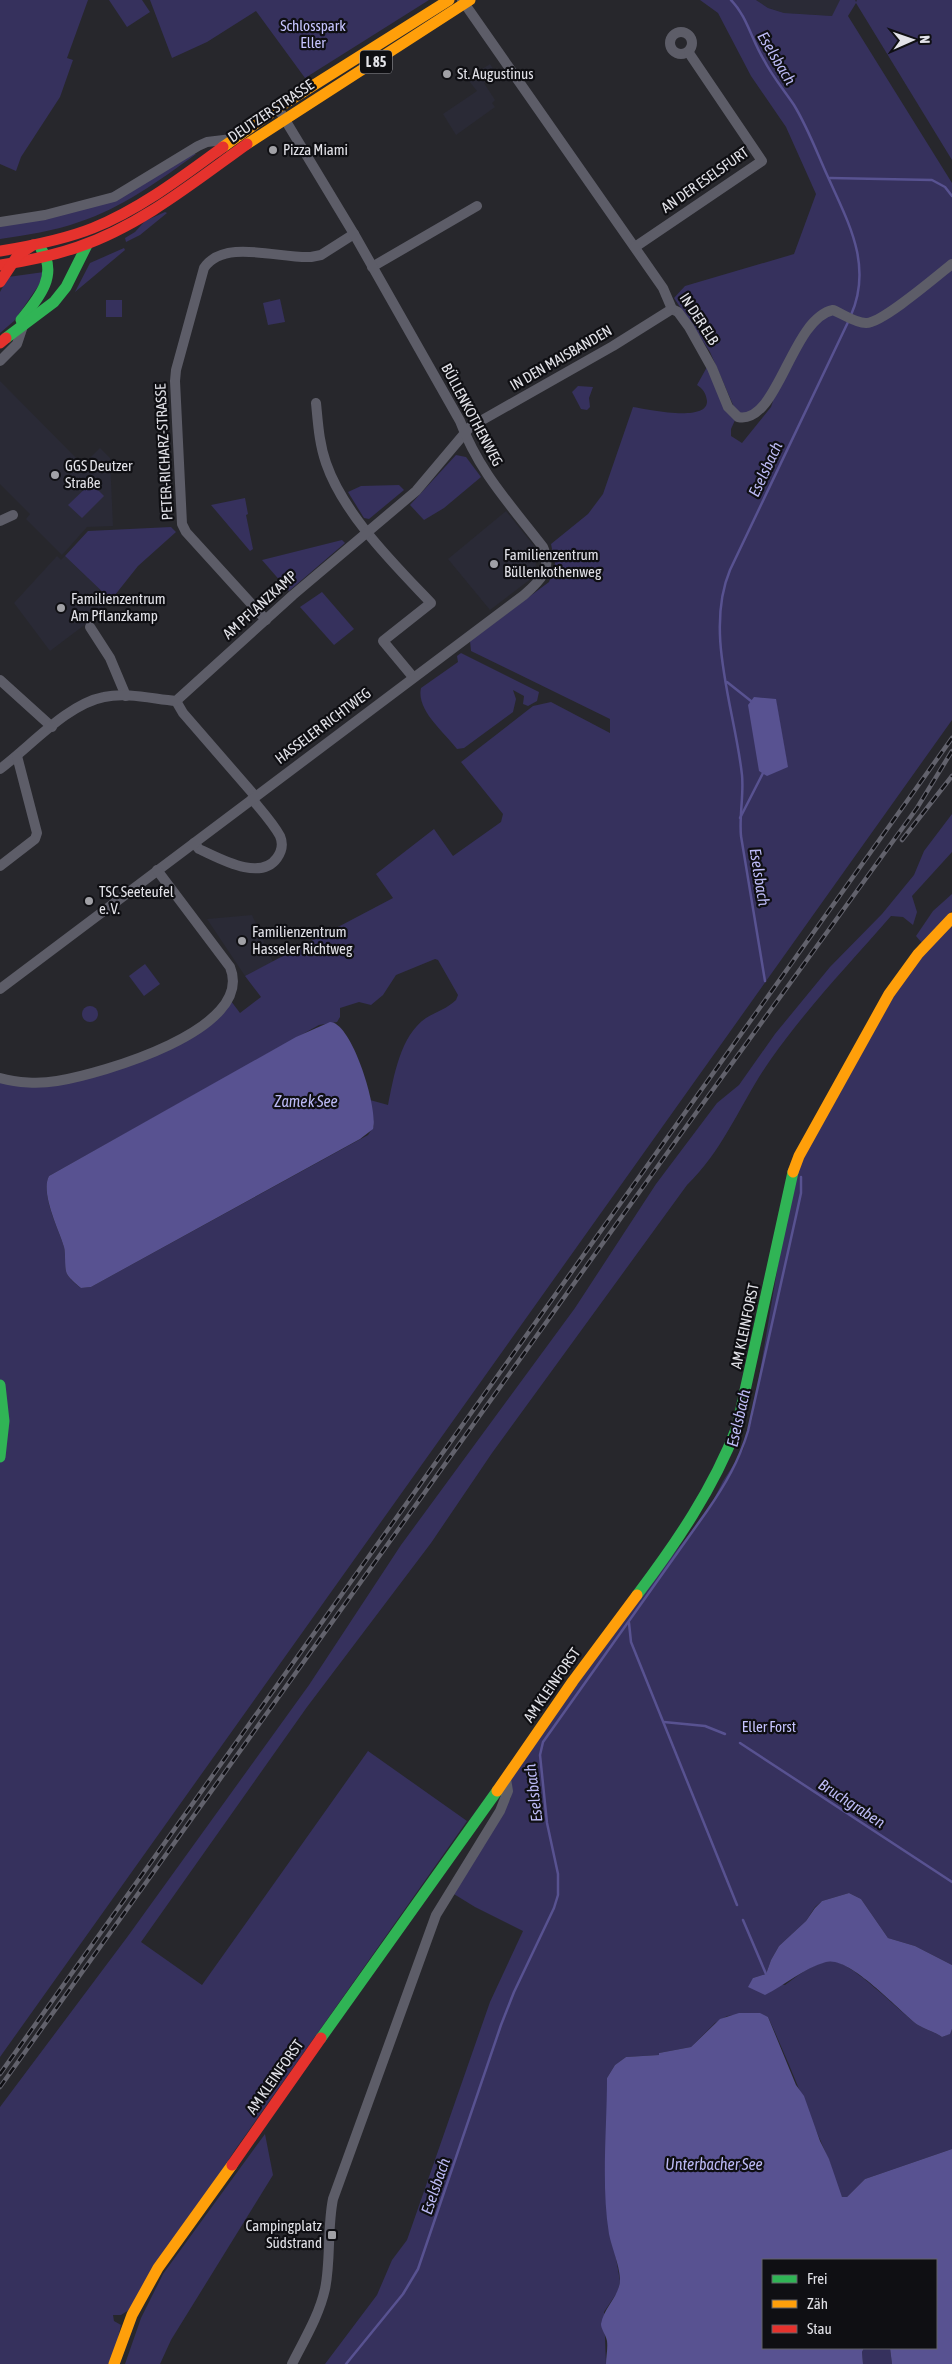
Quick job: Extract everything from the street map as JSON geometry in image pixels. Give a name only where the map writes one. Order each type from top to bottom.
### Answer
[{"type":"main road","name":"DEUTZER STRASSE","points":[[205,159],[278,108],[449,0]]},
{"type":"main road","name":"DEUTZER STRASSE","points":[[87,245],[128,225],[285,118],[466,1]]},
{"type":"main road","name":"L 85","points":[[0,250],[33,245],[78,234],[112,219],[150,198],[205,159]]},
{"type":"main road","points":[[0,282],[6,264],[33,245],[47,257],[47,282],[40,297],[24,321],[3,341]]},
{"type":"main road","name":"L 85","points":[[6,264],[47,257],[87,245]]},
{"type":"main road","points":[[24,321],[46,309],[61,294],[87,245]]},
{"type":"main road","name":"AM KLEINFORST","points":[[114,2364],[132,2315],[158,2268],[506,1779],[555,1704],[690,1520],[719,1472],[737,1428],[791,1177],[799,1156],[889,994],[918,954],[952,918]]},
{"type":"main road","points":[[0,1385],[5,1407],[6,1429],[0,1457]]},
{"type":"street","name":"IN DER ELB","points":[[466,1],[663,288],[672,309],[678,312],[689,327],[712,368],[728,407],[736,416],[742,418],[751,416],[763,406],[814,321],[829,311],[840,313],[868,324],[878,320],[952,264]]},
{"type":"street","name":"AN DER ESELSFURT","points":[[635,247],[762,161],[689,53]]},
{"type":"street","name":"BÜLLENKOTHENWEG","points":[[278,108],[354,234],[464,432],[483,471],[543,546],[547,558],[545,572]]},
{"type":"street","points":[[0,222],[44,215],[114,197],[198,146],[207,142],[232,139]]},
{"type":"street","points":[[198,146],[212,169]]},
{"type":"street","points":[[372,267],[476,206]]},
{"type":"street","name":"PETER-RICHARZ-STRASSE","points":[[266,620],[186,532],[182,524],[176,370],[208,263],[217,256],[230,253],[310,257],[321,255],[354,234]]},
{"type":"street","name":"IN DEN MAISBANDEN","points":[[464,432],[672,309]]},
{"type":"street","points":[[0,362],[17,344],[24,321]]},
{"type":"street","points":[[316,403],[318,434],[326,464],[366,532],[431,603],[383,641],[413,677]]},
{"type":"street","name":"AM PFLANZKAMP","points":[[176,702],[366,532],[416,491],[456,445],[464,432]]},
{"type":"street","points":[[0,521],[13,515]]},
{"type":"street","name":"HASSELER RICHTWEG","points":[[0,989],[524,594],[540,581],[545,572]]},
{"type":"street","points":[[90,627],[110,658],[126,696]]},
{"type":"street","points":[[0,680],[52,727]]},
{"type":"street","points":[[0,769],[52,727],[86,703],[104,697],[126,696],[176,702],[183,713],[254,797],[280,838],[280,852],[274,862],[260,868],[245,867],[199,849],[194,843]]},
{"type":"street","points":[[0,866],[35,839],[37,833],[17,756]]},
{"type":"street","points":[[0,1078],[30,1082],[54,1082],[99,1072],[179,1041],[200,1027],[226,1002],[233,990],[234,981],[230,966],[157,870]]},
{"type":"street","name":"AM KLEINFORST","points":[[292,2364],[311,2326],[325,2287],[328,2228],[333,2199],[418,1958],[442,1901],[490,1827],[506,1796],[506,1779]]},
{"type":"street","points":[[478,1817],[490,1827]]},
{"type":"shaded area","points":[[756,0],[857,0],[847,17],[784,13],[768,8]]},
{"type":"shaded area","points":[[490,64],[497,75],[484,83],[495,100],[492,103],[495,107],[456,135],[443,114],[477,91],[469,81],[475,78],[476,73]]},
{"type":"shaded area","name":"GGS Deutzer Straße","points":[[0,381],[83,465],[100,448],[110,458],[113,526],[87,527],[62,555],[26,519],[30,514],[0,484]]},
{"type":"shaded area","name":"Familienzentrum Büllenkothenweg","points":[[506,511],[535,547],[536,569],[532,578],[490,610],[448,559]]},
{"type":"shaded area","name":"Familienzentrum Am Pflanzkamp","points":[[57,556],[61,560],[65,556],[111,600],[87,623],[50,651],[14,603]]},
{"type":"shaded area","name":"Familienzentrum Hasseler Richtweg","points":[[252,915],[273,962],[245,976],[207,919]]},
{"type":"green space","points":[[0,0],[88,0],[67,58],[73,60],[60,97],[21,157],[16,171],[0,164]]},
{"type":"green space","points":[[109,0],[142,0],[150,12],[127,27]]},
{"type":"green space","name":"Schlosspark Eller","points":[[150,0],[429,0],[305,78],[256,11],[207,42],[172,58]]},
{"type":"green space","points":[[700,0],[756,0],[768,8],[784,13],[832,16],[840,0],[855,0],[856,2],[857,0],[952,0],[952,160],[856,3],[848,16],[952,183],[952,720],[0,2057],[0,1079],[53,1083],[102,1074],[136,1063],[181,1042],[207,1023],[231,1001],[240,1013],[261,997],[245,976],[393,898],[376,874],[434,829],[453,856],[501,822],[503,814],[461,762],[533,706],[551,702],[610,733],[610,719],[471,651],[470,641],[549,582],[555,564],[551,544],[588,514],[603,494],[633,407],[675,413],[698,412],[705,408],[707,401],[704,392],[697,385],[707,367],[722,401],[736,418],[731,429],[731,436],[742,443],[771,407],[773,401],[770,399],[815,321],[825,313],[835,313],[837,308],[825,311],[813,320],[761,406],[749,415],[737,414],[710,352],[674,298],[685,286],[794,254],[816,194],[786,127],[751,76],[718,13]],"holes":[[[435,959],[438,960],[458,995],[453,1003],[426,1018],[410,1035],[399,1057],[388,1105],[370,1100],[374,1126],[368,1135],[91,1287],[81,1288],[71,1280],[66,1271],[64,1247],[48,1202],[47,1184],[49,1176],[319,1025],[337,1022],[340,1017],[340,1008],[359,1002],[371,1005],[383,995],[396,975]]]},
{"type":"green space","points":[[196,154],[169,174],[125,201],[95,216],[50,230],[0,239],[0,225],[69,213]]},
{"type":"green space","points":[[165,212],[167,213],[140,235],[126,242],[125,238],[135,232],[145,221]]},
{"type":"green space","points":[[124,248],[125,250],[75,292],[90,263]]},
{"type":"green space","points":[[44,272],[43,279],[14,321],[0,333],[0,292],[8,277]]},
{"type":"green space","points":[[280,299],[285,322],[268,325],[263,303]]},
{"type":"green space","points":[[106,300],[122,300],[122,317],[106,317]]},
{"type":"green space","points":[[578,386],[593,387],[589,398],[590,407],[587,410],[581,409],[572,392]]},
{"type":"green space","points":[[456,455],[466,457],[481,477],[444,508],[424,520],[410,505]]},
{"type":"green space","points":[[91,483],[104,496],[82,518],[68,505]]},
{"type":"green space","points":[[399,485],[404,490],[369,519],[364,518],[348,492],[361,486]]},
{"type":"green space","points":[[245,498],[248,514],[246,515],[253,549],[250,551],[211,505]]},
{"type":"green space","points":[[171,527],[176,532],[138,566],[111,600],[65,556],[88,531]]},
{"type":"green space","points":[[342,540],[345,543],[289,591],[262,560]]},
{"type":"green space","points":[[322,592],[354,629],[334,645],[300,607]]},
{"type":"green space","points":[[461,653],[539,692],[537,701],[528,706],[523,704],[524,696],[513,690],[516,699],[513,712],[464,748],[457,749],[427,712],[421,696],[421,688],[458,662],[457,656]]},
{"type":"green space","points":[[952,814],[952,852],[912,896],[917,912],[913,925],[903,917],[891,916],[829,986],[785,1040],[771,1059],[712,1156],[687,1185],[492,1453],[431,1543],[307,1707],[141,1942],[202,1985],[368,1751],[467,1821],[235,2150],[132,2308],[121,2315],[113,2315],[114,2321],[121,2325],[112,2364],[0,2364],[0,2107],[128,1936],[309,1685],[401,1545],[575,1308],[656,1184],[717,1103],[739,1085],[775,1034],[830,967],[882,914],[914,875],[924,851]]},
{"type":"green space","points":[[952,894],[952,911],[922,943],[916,936],[933,911]]},
{"type":"green space","name":"Eller Forst","points":[[952,920],[952,1965],[915,1946],[888,1938],[861,1899],[849,1893],[822,1901],[815,1907],[806,1921],[779,1946],[766,1974],[753,1978],[785,1985],[801,1973],[820,1963],[832,1961],[840,1963],[863,1978],[921,2027],[942,2037],[949,2034],[952,2029],[952,2149],[865,2179],[847,2197],[842,2197],[837,2189],[830,2162],[768,2017],[752,2013],[727,2016],[715,2023],[691,2047],[659,2053],[659,2055],[626,2057],[615,2065],[607,2078],[608,2213],[620,2281],[618,2291],[604,2312],[606,2364],[325,2364],[377,2295],[392,2260],[407,2240],[490,2002],[523,1931],[475,1907],[449,1891],[511,1798],[511,1775],[625,1614],[708,1511],[723,1481],[743,1450],[752,1419],[793,1176],[899,984]]},
{"type":"green space","points":[[145,964],[160,984],[144,996],[129,976]]},
{"type":"green space","points":[[90,1006],[98,1014],[90,1022],[82,1014]]},
{"type":"green space","points":[[265,2134],[273,2175],[171,2340],[160,2364],[125,2364],[141,2318],[163,2274]]},
{"type":"green space","points":[[864,2349],[890,2349],[892,2364],[863,2364]]},
{"type":"water","points":[[754,697],[776,699],[788,767],[767,776],[759,771],[748,705]]},
{"type":"water","name":"Zamek See","points":[[330,1022],[338,1026],[347,1036],[362,1068],[372,1104],[373,1129],[360,1139],[91,1287],[81,1288],[72,1280],[66,1271],[64,1247],[48,1201],[47,1183],[49,1176],[296,1037]]},
{"type":"water","points":[[849,1893],[861,1899],[888,1938],[915,1946],[952,1965],[952,2029],[950,2034],[942,2037],[918,2025],[860,1975],[836,1962],[826,1962],[810,1968],[765,1995],[748,1987],[753,1978],[766,1974],[779,1946],[806,1921],[822,1901]]},
{"type":"water","name":"Unterbacher See","points":[[739,2013],[760,2013],[768,2017],[796,2085],[804,2096],[842,2197],[847,2197],[865,2179],[952,2149],[952,2364],[892,2364],[890,2349],[937,2349],[937,2259],[762,2259],[762,2349],[864,2349],[863,2364],[606,2364],[607,2341],[601,2324],[605,2312],[617,2291],[620,2279],[609,2234],[605,2196],[607,2078],[615,2065],[626,2057],[659,2055],[659,2053],[691,2047],[720,2019]]},
{"type":"waterway","name":"Eselsbach","points":[[731,0],[741,13],[767,66],[804,123],[850,227],[859,261],[857,297],[851,315]]},
{"type":"waterway","points":[[830,178],[932,180],[945,187],[952,196]]},
{"type":"waterway","name":"Eselsbach","points":[[765,981],[741,836],[742,775],[721,645],[720,619],[723,594],[730,570],[849,320]]},
{"type":"waterway","points":[[727,682],[751,701]]},
{"type":"waterway","points":[[740,818],[763,773]]},
{"type":"waterway","name":"Eselsbach","points":[[346,2364],[403,2294],[418,2269],[501,2025],[514,1992],[554,1908],[558,1895],[558,1874],[547,1823],[540,1755],[543,1742],[714,1501],[726,1482],[744,1442],[801,1193],[801,1177]]},
{"type":"waterway","points":[[629,1623],[631,1642],[737,1905]]},
{"type":"waterway","name":"Bruchgraben","points":[[664,1722],[705,1726],[725,1734]]},
{"type":"waterway","name":"Bruchgraben","points":[[740,1743],[952,1882]]},
{"type":"waterway","points":[[743,1920],[766,1974]]},
{"type":"railway","points":[[0,2074],[952,738]]},
{"type":"railway","points":[[0,2087],[683,1131],[917,808],[952,751]]},
{"type":"railway","points":[[902,840],[952,776]]},
{"type":"traffic: fast","points":[[6,338],[54,302],[66,287],[87,245]]},
{"type":"traffic: fast","points":[[21,320],[40,295],[47,277],[48,268],[41,249]]},
{"type":"traffic: fast","points":[[637,1595],[693,1514],[717,1472],[737,1427],[793,1172]]},
{"type":"traffic: fast","points":[[0,1385],[4,1421],[0,1457]]},
{"type":"traffic: fast","points":[[321,2038],[497,1791]]},
{"type":"traffic: slow","points":[[223,147],[279,107],[449,0]]},
{"type":"traffic: slow","points":[[247,144],[470,0]]},
{"type":"traffic: slow","points":[[793,1172],[799,1156],[889,994],[918,954],[952,918]]},
{"type":"traffic: slow","points":[[497,1791],[573,1681],[637,1595]]},
{"type":"traffic: slow","points":[[114,2364],[132,2315],[158,2268],[232,2165]]},
{"type":"traffic: jam","points":[[0,265],[39,258],[78,247],[101,238],[166,202],[247,144]]},
{"type":"traffic: jam","points":[[0,251],[35,245],[93,228],[144,202],[223,147]]},
{"type":"traffic: jam","points":[[0,282],[18,255],[33,245]]},
{"type":"traffic: jam","points":[[0,343],[6,338]]},
{"type":"traffic: jam","points":[[232,2165],[321,2038]]},
{"type":"place","name":"St. Augustinus","points":[[447,74]]},
{"type":"place","name":"Pizza Miami","points":[[273,150]]},
{"type":"place","name":"GGS Deutzer Straße","points":[[55,475]]},
{"type":"place","name":"Familienzentrum Büllenkothenweg","points":[[494,564]]},
{"type":"place","name":"Familienzentrum Am Pflanzkamp","points":[[61,608]]},
{"type":"place","name":"TSC Seeteufel e. V.","points":[[89,901]]},
{"type":"place","name":"Familienzentrum Hasseler Richtweg","points":[[242,941]]},
{"type":"place","name":"Campingplatz Südstrand","points":[[332,2235]]}]
